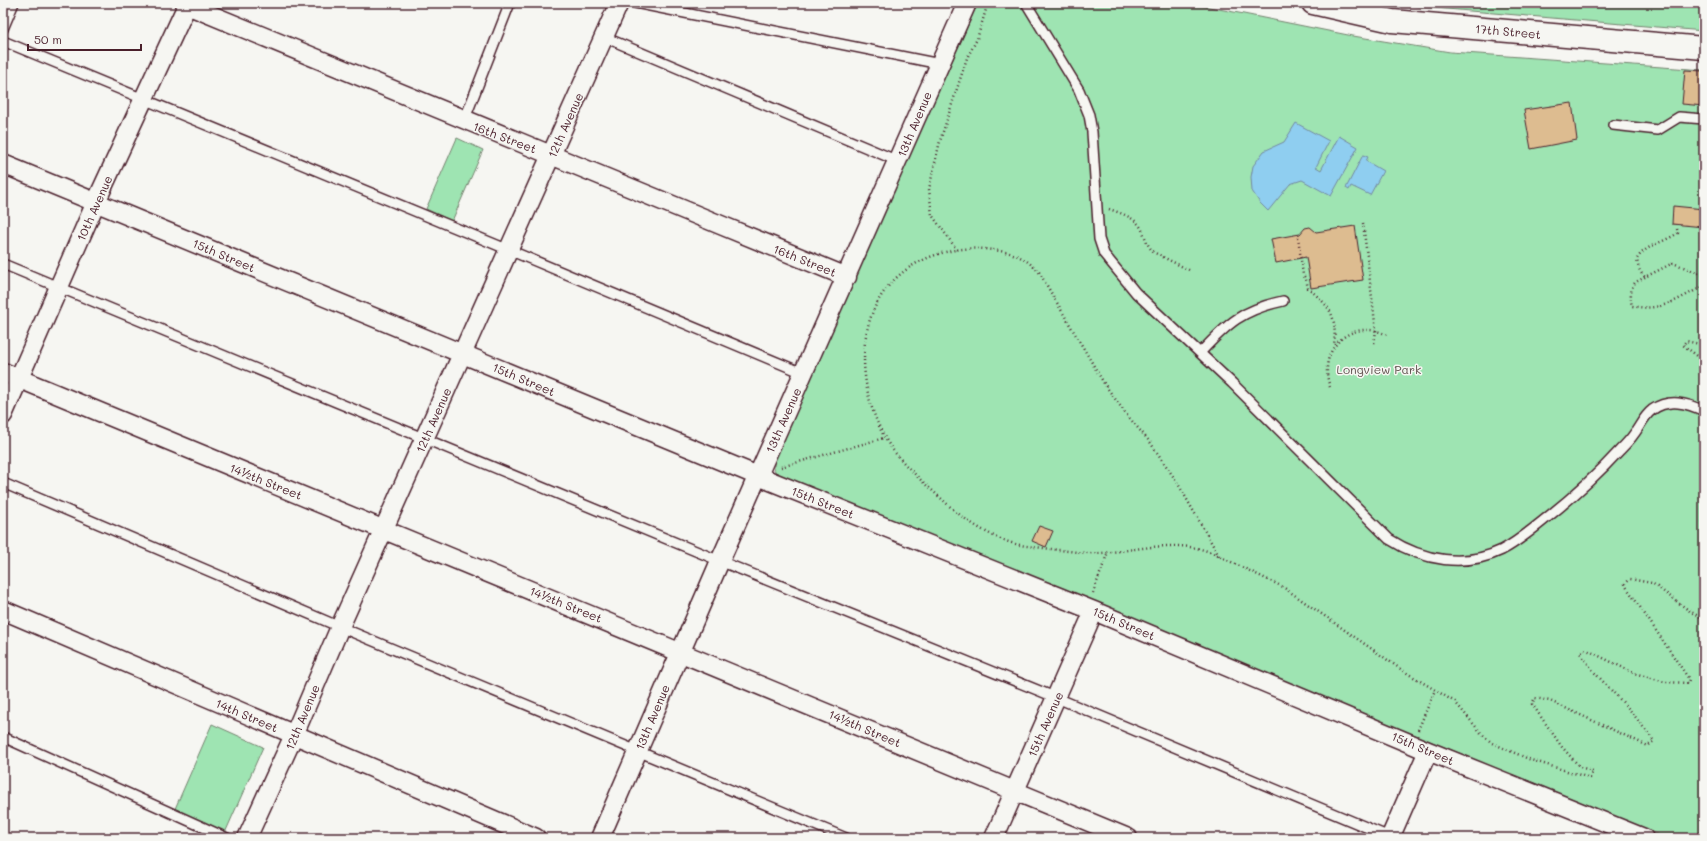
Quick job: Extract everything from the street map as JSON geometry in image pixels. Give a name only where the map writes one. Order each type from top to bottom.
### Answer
[{"type":"street","name":"12th Avenue","points":[[247,838],[619,3]]},
{"type":"street","name":"13th Avenue","points":[[600,838],[720,561],[766,473],[803,373],[967,3]]},
{"type":"street","name":"17th Street","points":[[1313,3],[1392,21],[1704,48]]},
{"type":"street","name":"16th Street","points":[[188,4],[464,121],[551,155],[846,277]]},
{"type":"street","name":"10th Avenue","points":[[3,415],[11,376],[60,287],[96,202],[188,4]]},
{"type":"street","name":"15th Street","points":[[3,164],[462,354],[766,473],[1420,748],[1644,838]]},
{"type":"street","name":"14½th Street","points":[[11,376],[1128,838]]},
{"type":"street","name":"15th Avenue","points":[[994,838],[1057,698],[1090,609]]},
{"type":"street","name":"14th Street","points":[[3,610],[536,838]]},
{"type":"street","points":[[1390,838],[1420,748]]},
{"type":"lane","points":[[3,29],[14,3]]},
{"type":"lane","points":[[464,121],[510,3]]},
{"type":"lane","points":[[635,3],[940,64]]},
{"type":"lane","points":[[1026,3],[1078,90],[1089,115],[1092,132],[1099,239],[1104,254],[1136,293],[1200,353],[1389,539],[1406,550],[1448,560],[1466,560],[1502,550],[1524,536],[1593,478],[1634,434],[1643,419],[1652,410],[1674,402],[1688,404],[1704,411]]},
{"type":"lane","points":[[604,37],[898,161]]},
{"type":"lane","points":[[3,41],[803,373]]},
{"type":"lane","points":[[1613,125],[1658,130],[1679,117],[1704,119]]},
{"type":"lane","points":[[3,264],[720,561],[1057,698],[1390,838]]},
{"type":"lane","points":[[1200,353],[1236,319],[1257,308],[1283,301]]},
{"type":"lane","points":[[3,483],[340,627],[846,838]]},
{"type":"lane","points":[[3,738],[227,838]]},
{"type":"path","points":[[957,250],[932,215],[929,189],[940,141],[967,58],[976,39],[988,3]]},
{"type":"path","points":[[1097,205],[1136,221],[1141,227],[1150,249],[1191,271]]},
{"type":"path","points":[[1363,223],[1376,331],[1374,344]]},
{"type":"path","points":[[1645,277],[1638,267],[1637,259],[1640,253],[1672,237],[1678,233],[1677,229]]},
{"type":"path","points":[[1298,237],[1303,275],[1306,279],[1308,288],[1323,300],[1330,309],[1334,318],[1334,345],[1329,355],[1326,367],[1326,374],[1330,387]]},
{"type":"path","points":[[1220,556],[1177,482],[1150,442],[1126,414],[1105,385],[1039,272],[1029,262],[1004,251],[974,248],[957,250],[930,257],[905,270],[889,285],[883,294],[866,331],[864,370],[870,404],[884,438],[925,484],[960,515],[979,528],[1019,545],[1092,553],[1177,546],[1196,547],[1220,556],[1283,587],[1402,670],[1456,702],[1482,734],[1492,743],[1531,760],[1590,778],[1593,772],[1580,767],[1562,747],[1532,704],[1535,698],[1550,702],[1648,746],[1654,741],[1630,710],[1594,672],[1580,653],[1585,649],[1634,673],[1665,682],[1688,684],[1690,679],[1627,588],[1626,584],[1630,579],[1652,583],[1691,612],[1704,619]]},
{"type":"path","points":[[1704,275],[1673,263],[1636,282],[1631,294],[1632,306],[1645,308],[1661,307],[1704,286]]},
{"type":"path","points":[[1334,345],[1343,337],[1351,333],[1370,330],[1389,336]]},
{"type":"path","points":[[1704,345],[1686,341],[1683,346],[1704,360]]},
{"type":"path","points":[[766,473],[884,438]]},
{"type":"path","points":[[1704,509],[1704,536]]},
{"type":"path","points":[[1090,609],[1108,552]]},
{"type":"path","points":[[1420,748],[1435,690]]},
{"type":"green space","name":"Longview Park","points":[[978,3],[1189,3],[1353,36],[1450,52],[1704,70],[1704,826],[1696,838],[1666,838],[776,473],[774,469],[774,459]]},
{"type":"green space","points":[[1399,3],[1666,3],[1704,6],[1704,31],[1423,7]]},
{"type":"green space","points":[[457,138],[483,150],[452,221],[426,209]]},
{"type":"green space","points":[[212,724],[263,747],[225,833],[174,811]]},
{"type":"water","points":[[1296,123],[1329,141],[1316,167],[1321,170],[1339,136],[1358,147],[1331,196],[1302,180],[1290,184],[1268,211],[1260,203],[1252,191],[1251,177],[1253,166],[1264,151],[1284,142]]},
{"type":"water","points":[[1363,155],[1368,157],[1366,161],[1383,171],[1370,195],[1351,186],[1349,190],[1346,188]]},
{"type":"building","points":[[1685,70],[1704,71],[1704,106],[1682,104]]},
{"type":"building","points":[[1572,103],[1577,140],[1531,149],[1524,110]]},
{"type":"building","points":[[1673,206],[1704,209],[1704,227],[1672,224]]},
{"type":"building","points":[[1355,226],[1363,280],[1311,288],[1306,257],[1276,263],[1271,239],[1300,234],[1305,228],[1310,227],[1316,232]]},
{"type":"building","points":[[1039,526],[1053,531],[1046,547],[1032,541]]}]
